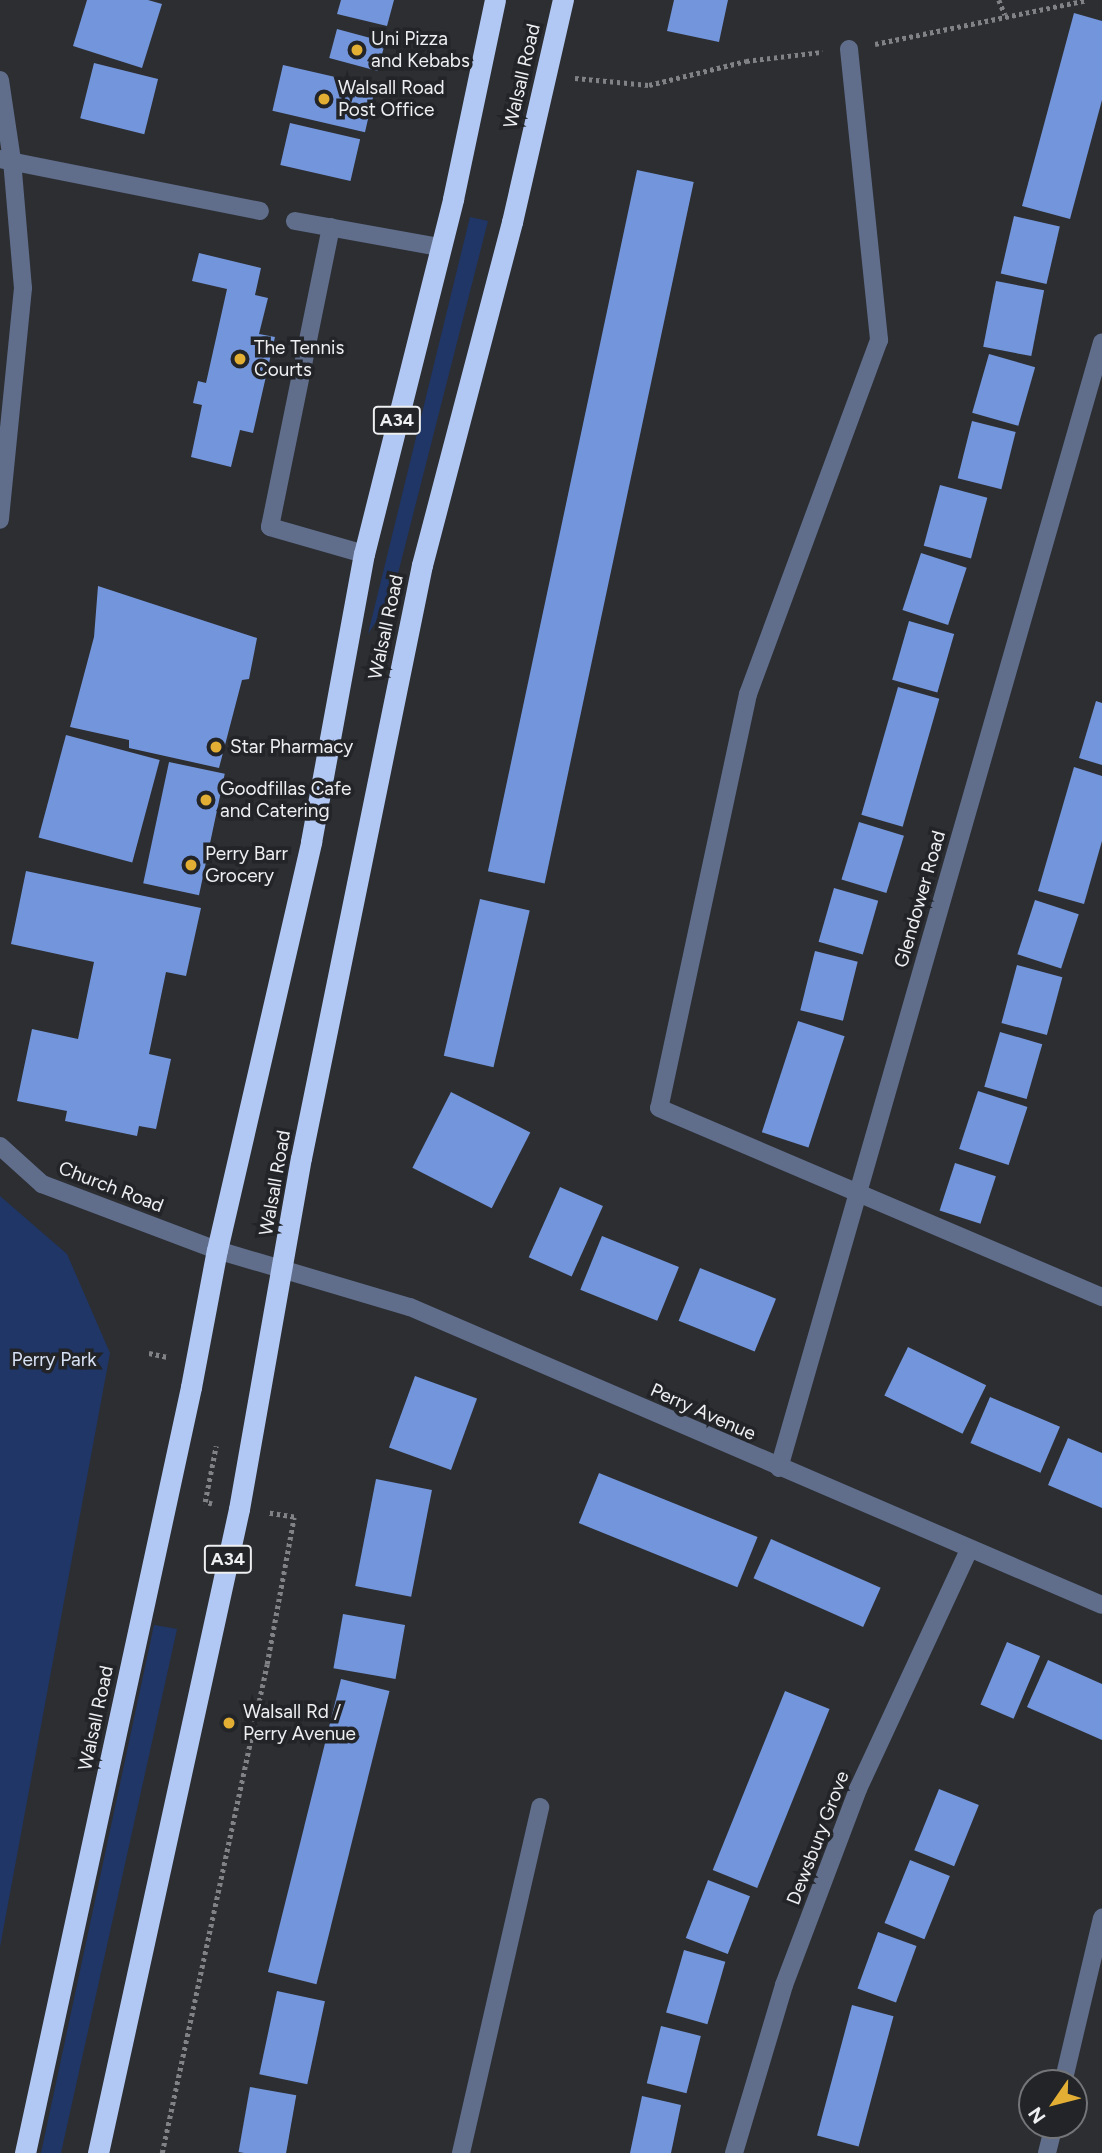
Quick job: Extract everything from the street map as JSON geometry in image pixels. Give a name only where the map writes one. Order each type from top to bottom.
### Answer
[{"type":"highway","name":"Walsall Road","points":[[25,2153],[191,1387],[217,1250],[311,842],[364,554],[440,247],[495,0]]},
{"type":"highway","name":"Walsall Road","points":[[98,2153],[239,1509],[301,1158],[422,565],[547,76],[563,0]]},
{"type":"street","points":[[849,50],[879,340],[748,694],[659,1108],[1102,1297]]},
{"type":"street","points":[[0,80],[4,164],[23,288],[0,520]]},
{"type":"street","points":[[4,164],[260,211]]},
{"type":"street","points":[[295,221],[440,247]]},
{"type":"street","points":[[331,226],[270,527],[364,554]]},
{"type":"street","points":[[0,326],[19,330]]},
{"type":"street","name":"Glendower Road","points":[[779,1468],[1102,342]]},
{"type":"street","name":"Church Road","points":[[0,1146],[42,1184],[217,1250]]},
{"type":"street","name":"Walsall Road","points":[[217,1250],[283,1269]]},
{"type":"street","name":"Perry Avenue","points":[[283,1269],[410,1307],[1102,1605]]},
{"type":"street","name":"Dewsbury Grove","points":[[734,2153],[784,1985],[858,1789],[969,1550]]},
{"type":"street","points":[[461,2153],[540,1807]]},
{"type":"street","points":[[1066,2069],[1102,1918]]},
{"type":"path","points":[[999,0],[1005,15]]},
{"type":"path","points":[[547,76],[649,85],[746,61],[849,50],[1005,15],[1087,0]]},
{"type":"path","points":[[162,2153],[267,1664],[295,1517],[288,1515]]},
{"type":"green space","points":[[470,217],[488,221],[392,597],[368,634]]},
{"type":"green space","name":"Perry Park","points":[[0,1196],[67,1254],[110,1353],[0,1947]]},
{"type":"green space","points":[[154,1625],[177,1629],[61,2153],[41,2153]]},
{"type":"building","points":[[87,0],[148,0],[162,4],[142,68],[73,46]]},
{"type":"building","points":[[341,0],[394,0],[387,26],[337,14]]},
{"type":"building","points":[[674,0],[728,0],[719,42],[667,31]]},
{"type":"building","points":[[1074,13],[1102,21],[1102,100],[1070,219],[1022,206]]},
{"type":"building","name":"Uni Pizza and Kebabs","points":[[337,29],[385,42],[378,71],[329,58]]},
{"type":"building","points":[[94,63],[158,79],[144,134],[80,118]]},
{"type":"building","name":"Walsall Road Post Office","points":[[283,65],[376,86],[365,132],[272,111]]},
{"type":"building","points":[[290,123],[360,139],[350,181],[280,165]]},
{"type":"building","points":[[637,170],[694,182],[545,883],[488,871]]},
{"type":"building","points":[[1014,216],[1060,227],[1047,284],[1001,273]]},
{"type":"building","name":"The Tennis Courts","points":[[199,253],[261,268],[255,295],[268,298],[259,334],[275,337],[253,433],[240,430],[231,467],[191,457],[202,405],[193,403],[198,381],[206,383],[227,289],[192,281]]},
{"type":"building","points":[[996,281],[1044,290],[1031,356],[983,347]]},
{"type":"building","points":[[989,354],[1035,367],[1018,426],[972,413]]},
{"type":"building","points":[[972,421],[1016,432],[1001,489],[958,478]]},
{"type":"building","points":[[940,485],[987,498],[971,559],[924,546]]},
{"type":"building","points":[[921,553],[967,568],[948,625],[902,610]]},
{"type":"building","points":[[98,586],[257,638],[249,679],[242,680],[219,768],[129,748],[129,740],[70,727],[94,637]]},
{"type":"building","points":[[909,621],[954,634],[937,693],[892,680]]},
{"type":"building","points":[[898,687],[939,699],[903,827],[861,815]]},
{"type":"building","points":[[1096,701],[1102,703],[1102,765],[1079,758]]},
{"type":"building","points":[[66,735],[160,760],[132,862],[39,837]]},
{"type":"building","points":[[169,762],[225,774],[199,895],[143,883]]},
{"type":"building","points":[[1074,767],[1102,776],[1102,841],[1084,904],[1038,891]]},
{"type":"building","points":[[859,822],[904,836],[886,893],[841,879]]},
{"type":"building","points":[[26,871],[201,908],[186,976],[166,972],[149,1054],[171,1059],[156,1129],[139,1126],[137,1136],[65,1121],[67,1111],[17,1101],[32,1029],[78,1039],[94,962],[11,944]]},
{"type":"building","points":[[834,888],[878,901],[863,955],[819,942]]},
{"type":"building","points":[[480,899],[530,910],[493,1067],[444,1056]]},
{"type":"building","points":[[1035,900],[1079,914],[1061,968],[1017,954]]},
{"type":"building","points":[[815,951],[858,962],[843,1021],[800,1010]]},
{"type":"building","points":[[1017,965],[1062,977],[1047,1035],[1001,1023]]},
{"type":"building","points":[[798,1021],[845,1036],[808,1147],[762,1132]]},
{"type":"building","points":[[1000,1032],[1042,1044],[1027,1099],[984,1087]]},
{"type":"building","points":[[978,1091],[1027,1107],[1009,1165],[959,1149]]},
{"type":"building","points":[[451,1092],[530,1132],[492,1208],[412,1168]]},
{"type":"building","points":[[955,1163],[996,1176],[980,1224],[940,1211]]},
{"type":"building","points":[[560,1187],[603,1206],[572,1276],[529,1257]]},
{"type":"building","points":[[602,1236],[679,1267],[657,1321],[580,1290]]},
{"type":"building","points":[[700,1268],[776,1299],[755,1352],[679,1321]]},
{"type":"building","points":[[908,1347],[986,1385],[963,1434],[884,1396]]},
{"type":"building","points":[[415,1376],[477,1399],[451,1470],[389,1447]]},
{"type":"building","points":[[990,1397],[1060,1427],[1040,1473],[970,1443]]},
{"type":"building","points":[[1068,1438],[1102,1453],[1102,1508],[1048,1485]]},
{"type":"building","points":[[599,1473],[758,1537],[737,1587],[579,1523]]},
{"type":"building","points":[[376,1479],[432,1490],[411,1597],[355,1586]]},
{"type":"building","points":[[771,1539],[881,1588],[863,1627],[754,1578]]},
{"type":"building","points":[[343,1614],[405,1625],[395,1679],[333,1668]]},
{"type":"building","points":[[1007,1642],[1040,1656],[1014,1719],[980,1705]]},
{"type":"building","points":[[1048,1660],[1102,1684],[1102,1740],[1027,1707]]},
{"type":"building","points":[[341,1679],[390,1691],[316,1984],[268,1972]]},
{"type":"building","points":[[785,1691],[830,1709],[757,1888],[713,1870]]},
{"type":"building","points":[[939,1789],[979,1805],[954,1866],[914,1850]]},
{"type":"building","points":[[910,1860],[950,1876],[924,1939],[885,1923]]},
{"type":"building","points":[[708,1880],[750,1896],[728,1954],[686,1938]]},
{"type":"building","points":[[878,1932],[917,1946],[896,2002],[857,1988]]},
{"type":"building","points":[[684,1950],[725,1962],[707,2024],[666,2012]]},
{"type":"building","points":[[277,1991],[325,2001],[307,2084],[259,2074]]},
{"type":"building","points":[[852,2005],[894,2016],[859,2147],[817,2135]]},
{"type":"building","points":[[661,2026],[701,2036],[687,2093],[647,2083]]},
{"type":"building","points":[[250,2087],[296,2095],[286,2153],[239,2152]]},
{"type":"building","points":[[642,2096],[681,2105],[671,2153],[630,2153]]},
{"type":"place","name":"Uni Pizza and Kebabs","points":[[357,50]]},
{"type":"place","name":"Walsall Road Post Office","points":[[324,99]]},
{"type":"place","name":"The Tennis Courts","points":[[240,359]]},
{"type":"place","name":"Star Pharmacy","points":[[216,747]]},
{"type":"place","name":"Goodfillas Cafe and Catering","points":[[206,800]]},
{"type":"place","name":"Perry Barr Grocery","points":[[191,865]]},
{"type":"place","name":"Walsall Rd / Perry Avenue","points":[[229,1723]]}]
